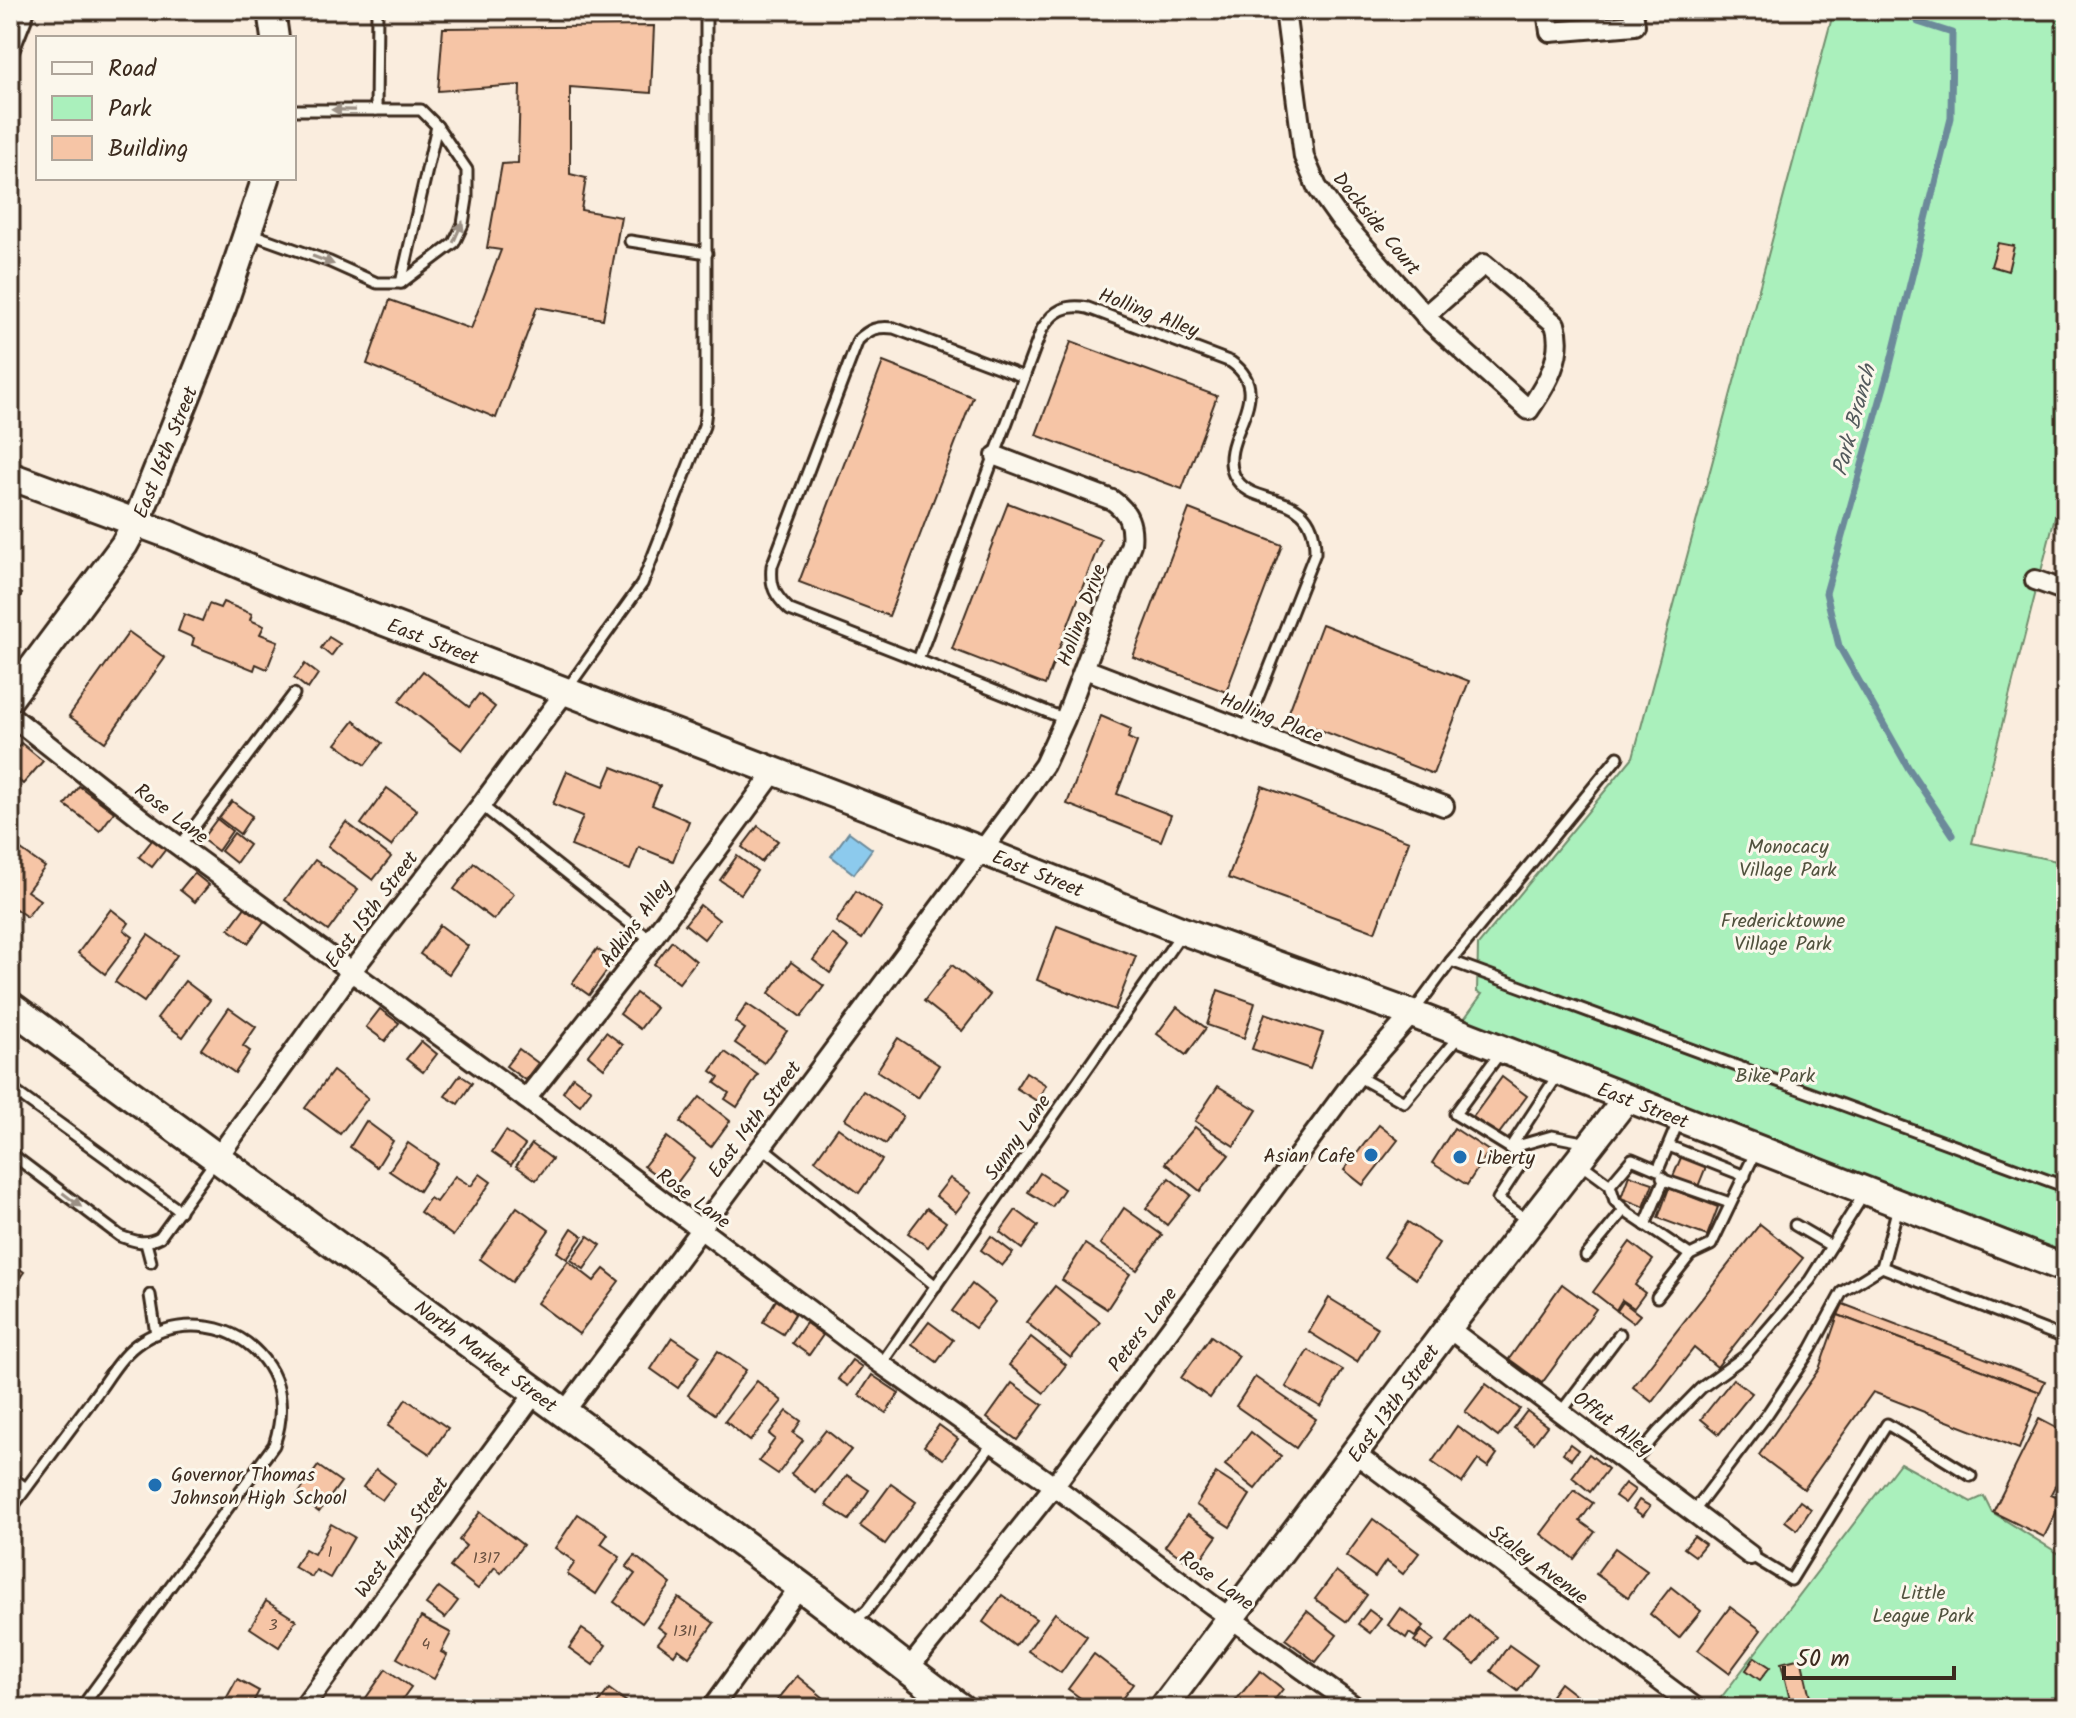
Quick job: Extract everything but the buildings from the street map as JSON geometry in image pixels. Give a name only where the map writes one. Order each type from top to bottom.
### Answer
[{"type":"main road","points":[[271,10],[275,36]]},
{"type":"main road","name":"East 16th Street","points":[[10,698],[124,545],[136,523],[222,308],[265,180]]},
{"type":"main road","name":"East Street","points":[[10,476],[1183,931],[1412,1014],[2066,1269]]},
{"type":"main road","name":"North Market Street","points":[[10,1006],[800,1586],[907,1671],[960,1708]]},
{"type":"main road","name":"East 13th Street","points":[[1163,1708],[1448,1328],[1626,1099]]},
{"type":"street","points":[[10,48],[25,10]]},
{"type":"street","name":"Dockside Court","points":[[1285,10],[1304,157],[1317,187],[1339,218],[1425,316],[1529,410],[1549,381],[1559,338],[1555,324],[1484,264],[1425,316]]},
{"type":"street","points":[[1547,10],[1550,32],[1635,25],[1633,10]]},
{"type":"street","name":"Holling Drive","points":[[983,851],[1044,765],[1085,669],[1131,544],[1132,531],[1129,517],[1122,506],[1112,500],[996,456]]},
{"type":"street","points":[[2035,580],[2066,591]]},
{"type":"street","name":"Holling Place","points":[[1085,669],[1444,806]]},
{"type":"street","name":"East 15th Street","points":[[218,1157],[351,972],[565,692]]},
{"type":"street","name":"Rose Lane","points":[[10,715],[179,847],[526,1099],[881,1364],[1054,1486],[1357,1708]]},
{"type":"street","name":"Adkins Alley","points":[[526,1099],[651,940],[775,771]]},
{"type":"street","name":"East 14th Street","points":[[563,1414],[983,851]]},
{"type":"street","name":"Peters Lane","points":[[907,1671],[1054,1486],[1357,1076],[1412,1014]]},
{"type":"street","name":"Offut Alley","points":[[1448,1328],[1750,1555]]},
{"type":"street","name":"West 14th Street","points":[[311,1705],[535,1393]]},
{"type":"street","name":"Staley Avenue","points":[[1356,1454],[1696,1708]]},
{"type":"street","points":[[712,1708],[800,1586]]},
{"type":"lane","points":[[376,110],[377,10]]},
{"type":"lane","points":[[565,692],[642,584],[704,426],[706,10]]},
{"type":"lane","points":[[249,233],[330,262],[377,283],[401,283],[454,243],[463,224],[467,170],[437,126],[421,110],[296,110]]},
{"type":"lane","points":[[401,283],[437,126]]},
{"type":"lane","points":[[630,241],[707,253]]},
{"type":"lane","name":"Holling Alley","points":[[918,660],[1046,322],[1051,315],[1072,305],[1088,308],[1240,368],[1248,380],[1247,411],[1233,448],[1231,465],[1235,478],[1246,488],[1298,509],[1311,525],[1315,553],[1245,730]]},
{"type":"lane","points":[[1024,377],[894,328],[880,326],[869,330],[858,340],[772,566],[770,583],[777,598],[790,610],[1065,719]]},
{"type":"lane","points":[[179,847],[294,694]]},
{"type":"lane","points":[[1412,1014],[1451,961],[1618,757]]},
{"type":"lane","points":[[481,805],[651,940]]},
{"type":"lane","name":"Sunny Lane","points":[[881,1364],[1183,931]]},
{"type":"lane","points":[[1451,961],[2066,1187]]},
{"type":"lane","points":[[1357,1076],[1404,1102],[1460,1035]]},
{"type":"lane","points":[[1502,1050],[1455,1114],[1524,1159],[1498,1199],[1530,1222]]},
{"type":"lane","points":[[1510,1148],[1559,1072]]},
{"type":"lane","points":[[10,1088],[180,1211]]},
{"type":"lane","points":[[1645,1225],[1679,1119]]},
{"type":"lane","points":[[1510,1148],[1552,1136],[1584,1152],[1610,1185],[1615,1201],[1624,1210],[1690,1255]]},
{"type":"lane","points":[[761,1146],[936,1286]]},
{"type":"lane","points":[[1669,1146],[1745,1176]]},
{"type":"lane","points":[[1657,1297],[1690,1255],[1711,1245],[1757,1149]]},
{"type":"lane","points":[[10,1153],[120,1236],[146,1243],[160,1237],[218,1157]]},
{"type":"lane","points":[[1610,1185],[1632,1159],[1661,1175],[1730,1203]]},
{"type":"lane","points":[[1631,1464],[1701,1388],[1745,1356],[1810,1280],[1865,1191]]},
{"type":"lane","points":[[1694,1511],[1766,1416],[1811,1349],[1842,1292],[1882,1267],[1899,1204]]},
{"type":"lane","points":[[1586,1256],[1624,1210]]},
{"type":"lane","points":[[1795,1225],[1831,1246]]},
{"type":"lane","points":[[146,1243],[151,1262]]},
{"type":"lane","points":[[1882,1267],[2062,1337],[2066,1328]]},
{"type":"lane","points":[[150,1295],[156,1334]]},
{"type":"lane","points":[[10,1510],[126,1354],[137,1344],[178,1327],[208,1327],[237,1336],[253,1347],[267,1363],[282,1404],[274,1445],[81,1708]]},
{"type":"lane","points":[[1561,1412],[1620,1334]]},
{"type":"lane","points":[[1750,1555],[1791,1580],[1887,1424],[1971,1476]]},
{"type":"lane","points":[[849,1625],[867,1610],[993,1443]]},
{"type":"lane","points":[[10,1477],[26,1488]]},
{"type":"green space","name":"Fredericktowne Village Park","points":[[1834,10],[2066,10],[2066,473],[1972,843],[2066,863],[2066,1246],[2048,1250],[1454,1033],[1482,994],[1477,992],[1478,945],[1633,757]]},
{"type":"green space","name":"Little League Park","points":[[1900,1463],[1971,1502],[1984,1496],[1992,1512],[2066,1558],[2066,1708],[1723,1708],[1717,1703]]},
{"type":"water","points":[[849,832],[872,849],[854,874],[831,856]]},
{"type":"waterway","name":"Park Branch","points":[[1917,10],[1918,22],[1952,33],[1951,118],[1889,369],[1826,593],[1839,646],[1909,769],[1953,835]]},
{"type":"place","name":"Asian Cafe","points":[[1371,1155]]},
{"type":"place","name":"Liberty","points":[[1460,1157]]},
{"type":"place","name":"Governor Thomas Johnson High School","points":[[155,1485]]},
{"type":"park label","name":"Monocacy Village Park","points":[[1788,858]]},
{"type":"park label","name":"Bike Park","points":[[1775,1075]]}]
